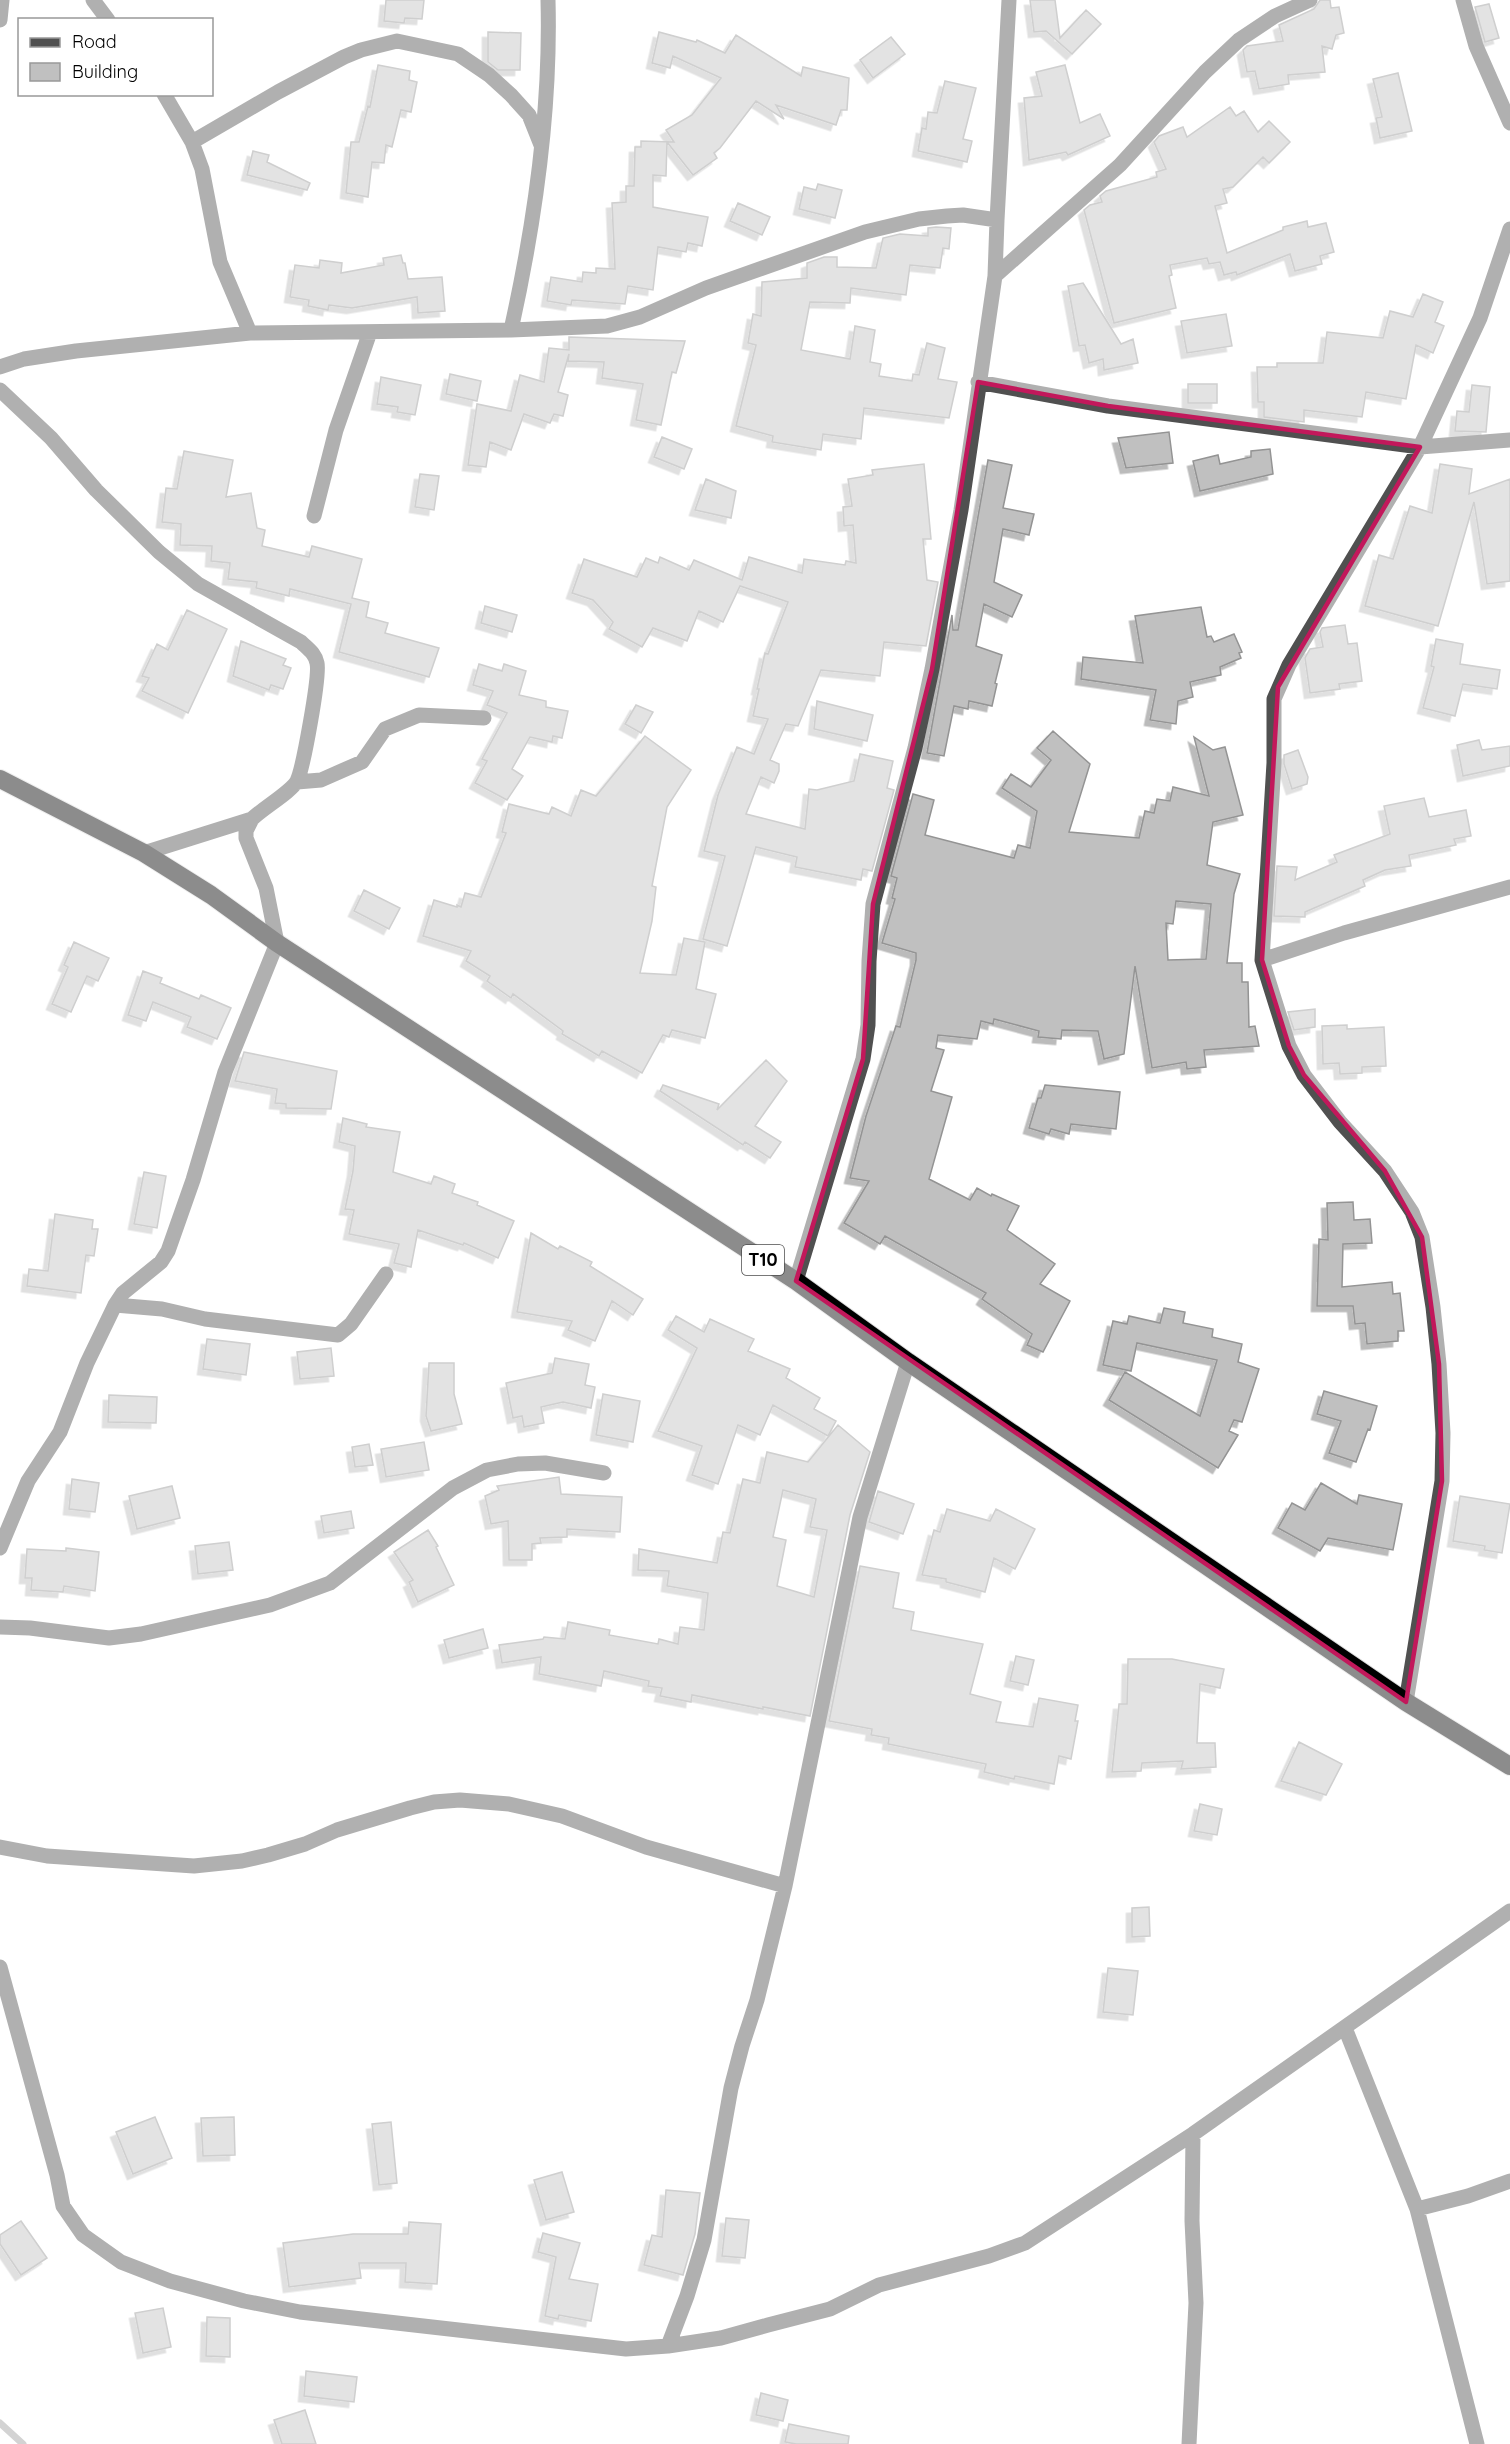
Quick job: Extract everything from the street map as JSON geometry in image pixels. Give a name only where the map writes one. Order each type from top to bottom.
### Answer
[{"type":"highway","name":"T10","points":[[0,779],[144,853],[211,896],[277,943],[796,1281],[908,1362],[1406,1702],[1510,1766]]},
{"type":"street","points":[[0,20],[2,0]]},
{"type":"street","points":[[93,0],[106,18]]},
{"type":"street","points":[[511,330],[530,239],[546,71],[548,0]]},
{"type":"street","points":[[796,1281],[863,1059],[868,1025],[873,904],[915,748],[961,510],[978,382],[996,276],[1009,0]]},
{"type":"street","points":[[996,276],[1120,165],[1205,72],[1239,39],[1275,16],[1310,0]]},
{"type":"street","points":[[1463,0],[1476,46],[1510,123]]},
{"type":"street","points":[[192,142],[344,57],[361,50],[397,42],[458,54],[489,75],[511,94],[529,116],[540,145]]},
{"type":"street","points":[[165,96],[192,142],[204,180],[220,262],[250,333]]},
{"type":"street","points":[[0,368],[24,359],[76,351],[250,333],[511,330],[589,328],[621,324],[706,288],[865,232],[919,219],[947,216],[963,215],[997,220]]},
{"type":"street","points":[[1406,1702],[1442,1481],[1443,1433],[1439,1364],[1422,1237],[1412,1212],[1385,1171],[1340,1122],[1304,1075],[1289,1046],[1262,960],[1274,763],[1273,723],[1278,687],[1319,614],[1420,447],[1480,318],[1510,229]]},
{"type":"street","points":[[314,516],[336,430],[370,332]]},
{"type":"street","points":[[978,382],[1108,406],[1420,447],[1510,440]]},
{"type":"street","points":[[0,390],[51,438],[96,490],[159,552],[198,584],[301,642],[313,653],[318,667],[316,690],[297,782]]},
{"type":"street","points":[[144,853],[252,819],[297,782],[321,780],[362,762],[385,729],[419,715],[484,718]]},
{"type":"street","points":[[0,1548],[28,1481],[60,1432],[87,1363],[115,1305],[123,1293],[161,1262],[168,1251],[193,1180],[225,1072],[277,943],[263,880],[246,838],[246,831],[252,819]]},
{"type":"street","points":[[1262,960],[1344,933],[1510,887]]},
{"type":"street","points":[[115,1305],[162,1309],[205,1319],[338,1335],[351,1324],[386,1274]]},
{"type":"street","points":[[668,2346],[687,2296],[704,2240],[731,2088],[757,2000],[785,1886],[860,1517],[908,1362]]},
{"type":"street","points":[[0,1627],[30,1628],[109,1638],[141,1634],[270,1605],[330,1583],[453,1488],[487,1470],[518,1464],[545,1463],[604,1473]]},
{"type":"street","points":[[0,1847],[47,1856],[203,1865],[242,1861],[268,1855],[305,1844],[337,1830],[434,1802],[468,1800],[509,1804],[562,1816],[646,1847],[785,1886]]},
{"type":"street","points":[[0,1967],[57,2175],[63,2206],[83,2235],[121,2262],[170,2281],[244,2301],[300,2312],[626,2349],[668,2346],[721,2338],[830,2309],[879,2285],[989,2256],[1025,2243],[1193,2134],[1510,1911]]},
{"type":"street","points":[[1346,2028],[1418,2209],[1477,2444]]},
{"type":"street","points":[[1189,2444],[1196,2303],[1192,2221],[1193,2134]]},
{"type":"street","points":[[1418,2209],[1468,2196],[1510,2181]]},
{"type":"highlighted area","points":[[978,382],[1108,406],[1420,447],[1278,687],[1262,960],[1289,1046],[1304,1075],[1385,1171],[1422,1237],[1439,1364],[1442,1481],[1406,1702],[796,1281],[863,1059],[873,904],[932,669]]},
{"type":"building","points":[[386,0],[424,0],[422,19],[405,18],[404,23],[384,21]]},
{"type":"building","points":[[1030,0],[1055,0],[1060,38],[1086,10],[1101,24],[1072,54],[1046,31],[1034,32]]},
{"type":"building","points":[[1320,0],[1330,0],[1331,8],[1339,7],[1344,33],[1336,35],[1332,49],[1322,46],[1325,72],[1288,75],[1289,84],[1259,89],[1255,71],[1247,72],[1243,50],[1247,46],[1283,41],[1279,25],[1314,9]]},
{"type":"building","points":[[1489,4],[1499,38],[1485,42],[1475,7]]},
{"type":"building","points":[[488,32],[521,33],[520,70],[498,70],[488,62]]},
{"type":"building","points":[[659,32],[696,42],[697,40],[725,53],[736,35],[801,76],[803,67],[849,78],[847,110],[841,110],[836,125],[776,105],[784,119],[756,101],[714,153],[717,158],[693,175],[667,142],[666,176],[653,175],[653,207],[708,217],[702,246],[688,243],[686,252],[658,247],[653,290],[628,286],[625,304],[572,300],[571,305],[547,301],[551,277],[582,282],[583,272],[596,273],[596,268],[615,269],[612,203],[626,202],[626,186],[634,186],[635,147],[641,147],[641,141],[674,142],[666,130],[692,115],[721,78],[673,56],[670,68],[652,63]]},
{"type":"building","points":[[891,37],[905,54],[873,78],[860,60]]},
{"type":"building","points":[[378,65],[410,71],[409,80],[417,82],[411,112],[401,110],[392,147],[386,145],[384,163],[372,162],[368,197],[346,193],[351,142],[359,142],[368,106],[370,107]]},
{"type":"building","points":[[1065,65],[1080,123],[1100,114],[1110,136],[1068,155],[1066,152],[1029,160],[1024,98],[1042,96],[1036,72]]},
{"type":"building","points":[[1398,73],[1412,131],[1380,138],[1376,118],[1382,117],[1373,79]]},
{"type":"building","points":[[945,81],[976,88],[963,139],[972,141],[967,162],[918,151],[922,128],[926,129],[928,112],[937,113]]},
{"type":"building","points":[[1230,107],[1236,116],[1244,111],[1258,132],[1269,121],[1290,142],[1269,163],[1263,157],[1233,187],[1223,189],[1227,203],[1215,206],[1227,253],[1283,230],[1283,227],[1307,221],[1308,227],[1326,223],[1334,252],[1320,256],[1322,264],[1295,271],[1290,254],[1237,275],[1236,272],[1224,275],[1220,262],[1209,264],[1207,258],[1170,265],[1172,275],[1169,276],[1176,308],[1114,323],[1084,210],[1090,205],[1102,202],[1100,196],[1106,191],[1157,177],[1156,172],[1166,169],[1154,142],[1159,136],[1183,127],[1187,137]]},
{"type":"building","points":[[253,151],[269,155],[267,162],[310,183],[307,190],[247,175]]},
{"type":"building","points":[[818,184],[842,190],[835,218],[799,209],[804,187],[816,190]]},
{"type":"building","points":[[738,203],[770,217],[762,235],[730,221]]},
{"type":"building","points":[[928,228],[951,228],[949,249],[943,248],[940,268],[910,265],[906,295],[851,288],[850,303],[810,302],[801,350],[850,359],[855,326],[875,330],[870,362],[881,364],[879,376],[912,381],[913,374],[919,375],[927,343],[945,348],[938,379],[957,382],[949,418],[864,408],[861,439],[823,434],[821,450],[772,442],[773,436],[736,426],[756,345],[748,343],[753,314],[761,316],[762,282],[807,278],[807,263],[824,257],[837,257],[837,267],[876,268],[883,238],[900,234],[928,236]]},
{"type":"building","points":[[401,255],[408,279],[442,277],[445,311],[418,313],[417,297],[352,308],[329,305],[328,310],[308,306],[309,300],[290,297],[295,265],[319,268],[320,260],[342,263],[341,273],[384,265],[383,258]]},
{"type":"building","points":[[1083,283],[1121,344],[1133,339],[1138,363],[1104,370],[1103,359],[1089,363],[1085,345],[1079,346],[1068,286]]},
{"type":"building","points":[[1423,294],[1443,302],[1435,322],[1444,326],[1433,353],[1416,345],[1406,399],[1366,392],[1362,417],[1304,410],[1304,422],[1264,417],[1264,402],[1258,402],[1257,367],[1277,367],[1277,363],[1323,363],[1327,332],[1383,338],[1390,311],[1413,317]]},
{"type":"building","points":[[1226,314],[1232,346],[1187,353],[1181,321]]},
{"type":"building","points":[[569,337],[685,341],[676,373],[672,372],[661,425],[636,420],[643,384],[602,378],[604,362],[568,361],[569,354],[558,392],[568,395],[563,416],[554,414],[550,423],[524,414],[511,450],[490,442],[486,467],[468,465],[477,404],[511,411],[520,375],[544,382],[549,348],[569,350]]},
{"type":"building","points":[[450,374],[481,381],[477,401],[446,394]]},
{"type":"building","points":[[381,377],[421,385],[415,415],[397,412],[398,407],[377,404]]},
{"type":"building","points":[[1188,384],[1217,384],[1217,403],[1188,403]]},
{"type":"building","points":[[1472,385],[1490,387],[1486,432],[1455,431],[1457,411],[1469,412]]},
{"type":"building","points":[[1169,432],[1173,463],[1126,468],[1118,438]]},
{"type":"building","points":[[662,437],[692,449],[684,469],[654,457]]},
{"type":"building","points":[[1270,449],[1273,474],[1200,491],[1193,461],[1218,455],[1220,464],[1251,457],[1251,451]]},
{"type":"building","points":[[184,451],[233,460],[226,497],[251,493],[257,528],[265,530],[262,546],[309,557],[312,546],[362,559],[352,598],[369,602],[366,617],[388,623],[385,633],[439,648],[429,677],[339,652],[351,604],[290,589],[289,596],[256,588],[257,582],[228,579],[230,563],[211,561],[212,546],[180,545],[181,524],[162,522],[166,488],[177,489]]},
{"type":"building","points":[[988,460],[1012,465],[1003,508],[1034,514],[1029,535],[1003,529],[994,582],[1022,595],[1012,617],[984,604],[976,646],[1002,655],[992,706],[969,701],[968,709],[954,706],[944,756],[927,753],[952,615],[953,630],[958,630]]},
{"type":"building","points":[[924,464],[931,539],[923,539],[927,580],[938,582],[926,646],[884,642],[880,676],[821,670],[798,726],[786,724],[770,760],[779,764],[774,783],[761,777],[746,814],[805,829],[809,789],[817,790],[854,781],[860,754],[893,761],[887,788],[894,790],[872,871],[863,869],[861,880],[795,867],[797,857],[756,847],[727,946],[703,939],[725,856],[704,851],[718,795],[737,747],[754,754],[768,719],[753,716],[759,689],[757,689],[765,653],[768,654],[788,602],[740,586],[723,622],[699,611],[687,641],[653,628],[642,647],[609,629],[613,622],[593,600],[572,593],[584,559],[637,577],[646,558],[658,563],[660,557],[689,570],[694,560],[742,580],[749,557],[802,573],[804,559],[845,565],[846,561],[856,563],[853,525],[844,526],[843,507],[852,506],[848,479],[873,475],[872,470]]},
{"type":"building","points":[[1440,464],[1472,469],[1469,494],[1510,479],[1510,581],[1487,584],[1474,502],[1438,626],[1365,606],[1379,555],[1393,559],[1410,506],[1432,513]]},
{"type":"building","points":[[420,474],[439,476],[434,510],[415,507]]},
{"type":"building","points":[[706,479],[736,491],[731,518],[695,510]]},
{"type":"building","points":[[485,606],[517,615],[512,632],[481,623]]},
{"type":"building","points":[[1201,607],[1207,637],[1211,636],[1214,642],[1234,634],[1242,652],[1239,653],[1241,658],[1220,667],[1221,675],[1190,682],[1193,697],[1178,701],[1176,724],[1150,720],[1156,690],[1081,679],[1083,657],[1143,663],[1135,616]]},
{"type":"building","points":[[187,610],[227,629],[188,713],[142,691],[149,678],[142,676],[157,644],[168,650]]},
{"type":"building","points":[[1345,625],[1348,644],[1357,643],[1362,681],[1339,684],[1340,689],[1310,693],[1305,658],[1310,649],[1323,647],[1320,632],[1322,628]]},
{"type":"building","points":[[1436,639],[1463,644],[1460,664],[1500,670],[1497,689],[1463,684],[1455,716],[1423,708],[1434,667],[1431,666]]},
{"type":"building","points":[[241,641],[286,659],[283,665],[291,668],[283,689],[271,685],[269,690],[233,676]]},
{"type":"building","points":[[479,664],[502,671],[504,664],[526,671],[519,695],[546,701],[546,707],[568,711],[562,738],[553,736],[552,742],[530,737],[512,769],[523,776],[507,800],[475,783],[487,761],[482,759],[507,713],[487,705],[493,691],[473,685]]},
{"type":"building","points":[[817,701],[873,715],[867,741],[814,729]]},
{"type":"building","points":[[636,705],[653,712],[641,733],[625,724]]},
{"type":"building","points":[[1053,731],[1090,764],[1069,832],[1139,838],[1145,811],[1154,813],[1157,799],[1170,801],[1173,787],[1209,796],[1194,737],[1213,750],[1225,747],[1243,815],[1213,822],[1207,865],[1240,874],[1234,894],[1227,963],[1242,963],[1242,982],[1248,982],[1249,1027],[1255,1026],[1259,1046],[1204,1050],[1206,1067],[1187,1069],[1186,1062],[1152,1068],[1135,966],[1124,1054],[1104,1059],[1098,1031],[1062,1030],[1061,1039],[1038,1037],[1039,1031],[994,1019],[993,1024],[981,1021],[977,1039],[938,1035],[936,1048],[944,1050],[931,1091],[952,1097],[929,1179],[970,1200],[977,1188],[991,1196],[992,1194],[1019,1206],[1007,1230],[1055,1264],[1040,1284],[1070,1301],[1043,1352],[1027,1345],[1032,1334],[982,1299],[986,1293],[885,1236],[880,1244],[844,1223],[869,1181],[850,1178],[866,1116],[896,1026],[900,1027],[916,960],[916,953],[882,943],[895,899],[892,898],[897,878],[891,876],[913,794],[934,800],[925,835],[1014,858],[1018,845],[1030,848],[1037,811],[1002,788],[1011,774],[1031,787],[1051,760],[1037,748]],"holes":[[[1176,901],[1211,904],[1206,959],[1168,960],[1166,923],[1173,924]]]},
{"type":"building","points":[[645,736],[691,770],[667,807],[652,886],[656,887],[652,921],[640,973],[676,975],[684,938],[705,942],[696,989],[716,994],[705,1038],[672,1030],[669,1037],[663,1035],[642,1073],[602,1051],[599,1056],[562,1034],[563,1031],[513,994],[511,998],[487,981],[490,976],[466,961],[471,951],[423,936],[434,900],[461,907],[465,893],[481,897],[506,833],[502,832],[509,804],[549,814],[552,807],[571,816],[581,790],[596,796]]},
{"type":"building","points":[[1479,740],[1482,750],[1510,746],[1510,766],[1463,776],[1457,745]]},
{"type":"building","points":[[1298,750],[1308,777],[1307,784],[1292,789],[1284,764],[1284,755]]},
{"type":"building","points":[[1424,798],[1429,817],[1466,810],[1471,836],[1454,839],[1456,845],[1409,855],[1411,866],[1385,870],[1363,880],[1365,886],[1305,912],[1305,917],[1274,916],[1277,866],[1297,867],[1295,880],[1337,862],[1334,855],[1390,834],[1384,806]]},
{"type":"building","points":[[364,890],[400,908],[389,929],[354,911]]},
{"type":"building","points":[[74,942],[109,958],[98,981],[87,976],[71,1012],[52,1004],[68,967],[64,965]]},
{"type":"building","points":[[143,971],[162,978],[160,983],[199,999],[201,995],[231,1008],[217,1039],[187,1027],[191,1017],[153,1002],[146,1021],[128,1015]]},
{"type":"building","points":[[1315,1009],[1315,1027],[1294,1030],[1288,1012]]},
{"type":"building","points":[[1347,1025],[1347,1029],[1384,1027],[1386,1066],[1362,1067],[1362,1073],[1340,1074],[1339,1063],[1323,1064],[1322,1026]]},
{"type":"building","points":[[244,1052],[337,1071],[331,1109],[286,1108],[286,1104],[275,1103],[277,1089],[235,1081]]},
{"type":"building","points":[[766,1060],[787,1081],[755,1126],[781,1142],[770,1158],[745,1142],[743,1145],[660,1091],[663,1085],[719,1104],[717,1110]]},
{"type":"building","points":[[1045,1085],[1120,1092],[1116,1129],[1071,1124],[1069,1134],[1051,1129],[1049,1134],[1029,1128],[1038,1098],[1041,1098]]},
{"type":"building","points":[[343,1118],[367,1124],[366,1127],[400,1132],[393,1172],[431,1184],[434,1176],[455,1184],[452,1193],[478,1202],[477,1205],[514,1221],[498,1258],[464,1243],[463,1245],[418,1230],[411,1267],[394,1263],[399,1244],[349,1234],[354,1210],[345,1209],[353,1171],[355,1146],[339,1142]]},
{"type":"building","points":[[144,1172],[166,1176],[157,1228],[134,1224]]},
{"type":"building","points":[[1353,1202],[1354,1220],[1370,1219],[1372,1243],[1343,1244],[1342,1287],[1392,1282],[1393,1294],[1400,1293],[1404,1331],[1398,1331],[1398,1341],[1367,1344],[1365,1323],[1355,1324],[1353,1306],[1317,1306],[1319,1239],[1328,1240],[1327,1203]]},
{"type":"building","points":[[55,1214],[93,1220],[92,1229],[98,1229],[94,1256],[86,1255],[81,1293],[27,1286],[29,1269],[48,1271]]},
{"type":"building","points":[[531,1233],[558,1249],[560,1246],[592,1262],[590,1266],[643,1299],[633,1315],[612,1301],[595,1341],[568,1330],[572,1321],[517,1312]]},
{"type":"building","points":[[1164,1308],[1185,1312],[1183,1323],[1213,1329],[1212,1337],[1242,1344],[1238,1362],[1259,1369],[1242,1422],[1234,1420],[1229,1431],[1238,1435],[1218,1468],[1109,1400],[1125,1372],[1200,1416],[1217,1360],[1137,1343],[1131,1371],[1103,1365],[1113,1321],[1127,1324],[1129,1316],[1160,1323]]},
{"type":"building","points":[[676,1316],[704,1332],[710,1319],[754,1339],[748,1351],[790,1369],[786,1378],[820,1398],[814,1409],[836,1421],[828,1436],[773,1405],[760,1435],[738,1425],[718,1484],[692,1475],[702,1446],[658,1431],[697,1348],[668,1330]]},
{"type":"building","points":[[207,1339],[250,1344],[246,1375],[203,1369]]},
{"type":"building","points":[[331,1348],[334,1376],[300,1379],[297,1352]]},
{"type":"building","points":[[555,1358],[589,1364],[585,1385],[595,1387],[591,1408],[563,1402],[541,1407],[544,1423],[524,1427],[522,1416],[513,1418],[506,1383],[552,1373]]},
{"type":"building","points":[[429,1363],[454,1363],[454,1394],[462,1424],[431,1431],[426,1416]]},
{"type":"building","points":[[1324,1391],[1377,1406],[1370,1430],[1368,1429],[1356,1462],[1329,1453],[1341,1421],[1317,1414]]},
{"type":"building","points":[[603,1394],[640,1401],[633,1442],[596,1435]]},
{"type":"building","points":[[109,1395],[157,1397],[156,1423],[108,1422]]},
{"type":"building","points":[[838,1425],[870,1452],[850,1515],[810,1716],[692,1695],[691,1702],[660,1696],[662,1688],[648,1686],[649,1681],[604,1671],[601,1686],[539,1674],[541,1657],[502,1663],[499,1645],[544,1637],[565,1639],[568,1622],[610,1630],[609,1635],[658,1644],[659,1639],[678,1644],[680,1627],[704,1630],[708,1593],[667,1586],[669,1571],[638,1570],[639,1549],[717,1563],[723,1532],[730,1533],[743,1479],[760,1483],[767,1452],[808,1462]],"holes":[[[783,1490],[816,1499],[810,1527],[827,1530],[814,1597],[777,1586],[786,1540],[773,1537]]]},
{"type":"building","points":[[424,1442],[429,1470],[386,1477],[381,1449]]},
{"type":"building","points":[[369,1444],[373,1465],[355,1467],[352,1447]]},
{"type":"building","points":[[559,1477],[561,1494],[622,1497],[620,1532],[567,1529],[567,1537],[540,1538],[541,1543],[532,1544],[532,1560],[509,1560],[508,1521],[491,1524],[485,1496],[499,1490],[497,1486]]},
{"type":"building","points":[[72,1479],[99,1483],[95,1512],[69,1509]]},
{"type":"building","points":[[1321,1483],[1357,1504],[1359,1495],[1402,1504],[1393,1550],[1328,1538],[1320,1551],[1278,1528],[1292,1503],[1305,1510]]},
{"type":"building","points":[[172,1486],[180,1518],[137,1529],[129,1496]]},
{"type":"building","points":[[878,1491],[914,1504],[903,1534],[869,1522]]},
{"type":"building","points":[[1460,1496],[1510,1504],[1502,1553],[1484,1550],[1485,1546],[1453,1541]]},
{"type":"building","points":[[947,1509],[990,1521],[996,1509],[1035,1529],[1015,1569],[994,1558],[985,1592],[946,1582],[946,1579],[922,1575],[934,1530],[940,1532]]},
{"type":"building","points":[[351,1511],[354,1528],[324,1533],[321,1516]]},
{"type":"building","points":[[428,1530],[438,1546],[436,1547],[454,1585],[418,1602],[409,1582],[413,1580],[394,1552]]},
{"type":"building","points":[[229,1542],[233,1570],[198,1574],[195,1546]]},
{"type":"building","points":[[66,1548],[99,1552],[95,1591],[64,1586],[63,1592],[31,1590],[32,1578],[25,1578],[27,1549],[66,1551]]},
{"type":"building","points":[[860,1566],[899,1573],[893,1608],[914,1612],[911,1630],[983,1644],[970,1694],[1001,1702],[996,1722],[1033,1727],[1039,1698],[1078,1705],[1075,1721],[1078,1721],[1071,1759],[1059,1756],[1054,1784],[1015,1776],[1014,1779],[984,1772],[986,1764],[888,1744],[889,1738],[871,1735],[872,1729],[829,1721]]},
{"type":"building","points":[[483,1629],[488,1648],[449,1658],[444,1640]]},
{"type":"building","points":[[1016,1656],[1034,1660],[1028,1685],[1010,1681]]},
{"type":"building","points":[[1128,1659],[1172,1659],[1224,1669],[1220,1688],[1200,1684],[1197,1743],[1215,1743],[1216,1767],[1181,1769],[1183,1761],[1142,1763],[1141,1771],[1112,1772],[1119,1704],[1127,1704]]},
{"type":"building","points":[[1299,1742],[1342,1764],[1326,1795],[1281,1781]]},
{"type":"building","points":[[1200,1804],[1222,1809],[1217,1835],[1194,1831]]},
{"type":"building","points":[[1149,1907],[1150,1936],[1132,1937],[1132,1908]]},
{"type":"building","points":[[1108,1968],[1138,1971],[1133,2015],[1103,2012]]},
{"type":"building","points":[[155,2117],[172,2158],[133,2174],[116,2132]]},
{"type":"building","points":[[234,2117],[235,2155],[203,2156],[201,2118]]},
{"type":"building","points":[[391,2122],[397,2183],[379,2185],[372,2124]]},
{"type":"building","points":[[562,2172],[574,2212],[546,2220],[534,2180]]},
{"type":"building","points":[[666,2190],[700,2193],[695,2234],[683,2275],[644,2265],[652,2235],[662,2237]]},
{"type":"building","points":[[726,2218],[749,2220],[745,2258],[722,2256]]},
{"type":"building","points":[[21,2221],[47,2258],[21,2275],[0,2244],[0,2235]]},
{"type":"building","points":[[409,2222],[441,2224],[437,2284],[405,2282],[406,2263],[359,2263],[361,2278],[289,2287],[283,2243],[353,2234],[408,2234]]},
{"type":"building","points":[[543,2233],[580,2243],[569,2279],[598,2284],[591,2321],[559,2315],[558,2319],[545,2316],[556,2257],[538,2252]]},
{"type":"building","points":[[163,2308],[171,2347],[143,2353],[135,2313]]},
{"type":"building","points":[[207,2317],[230,2318],[230,2357],[206,2356]]},
{"type":"building","points":[[306,2371],[357,2377],[354,2402],[304,2396]]},
{"type":"building","points":[[761,2393],[788,2400],[783,2421],[756,2415]]},
{"type":"building","points":[[305,2410],[316,2444],[282,2444],[274,2420]]},
{"type":"building","points":[[789,2424],[849,2436],[848,2444],[785,2442]]},
{"type":"waterway","points":[[0,2423],[23,2444]]}]
